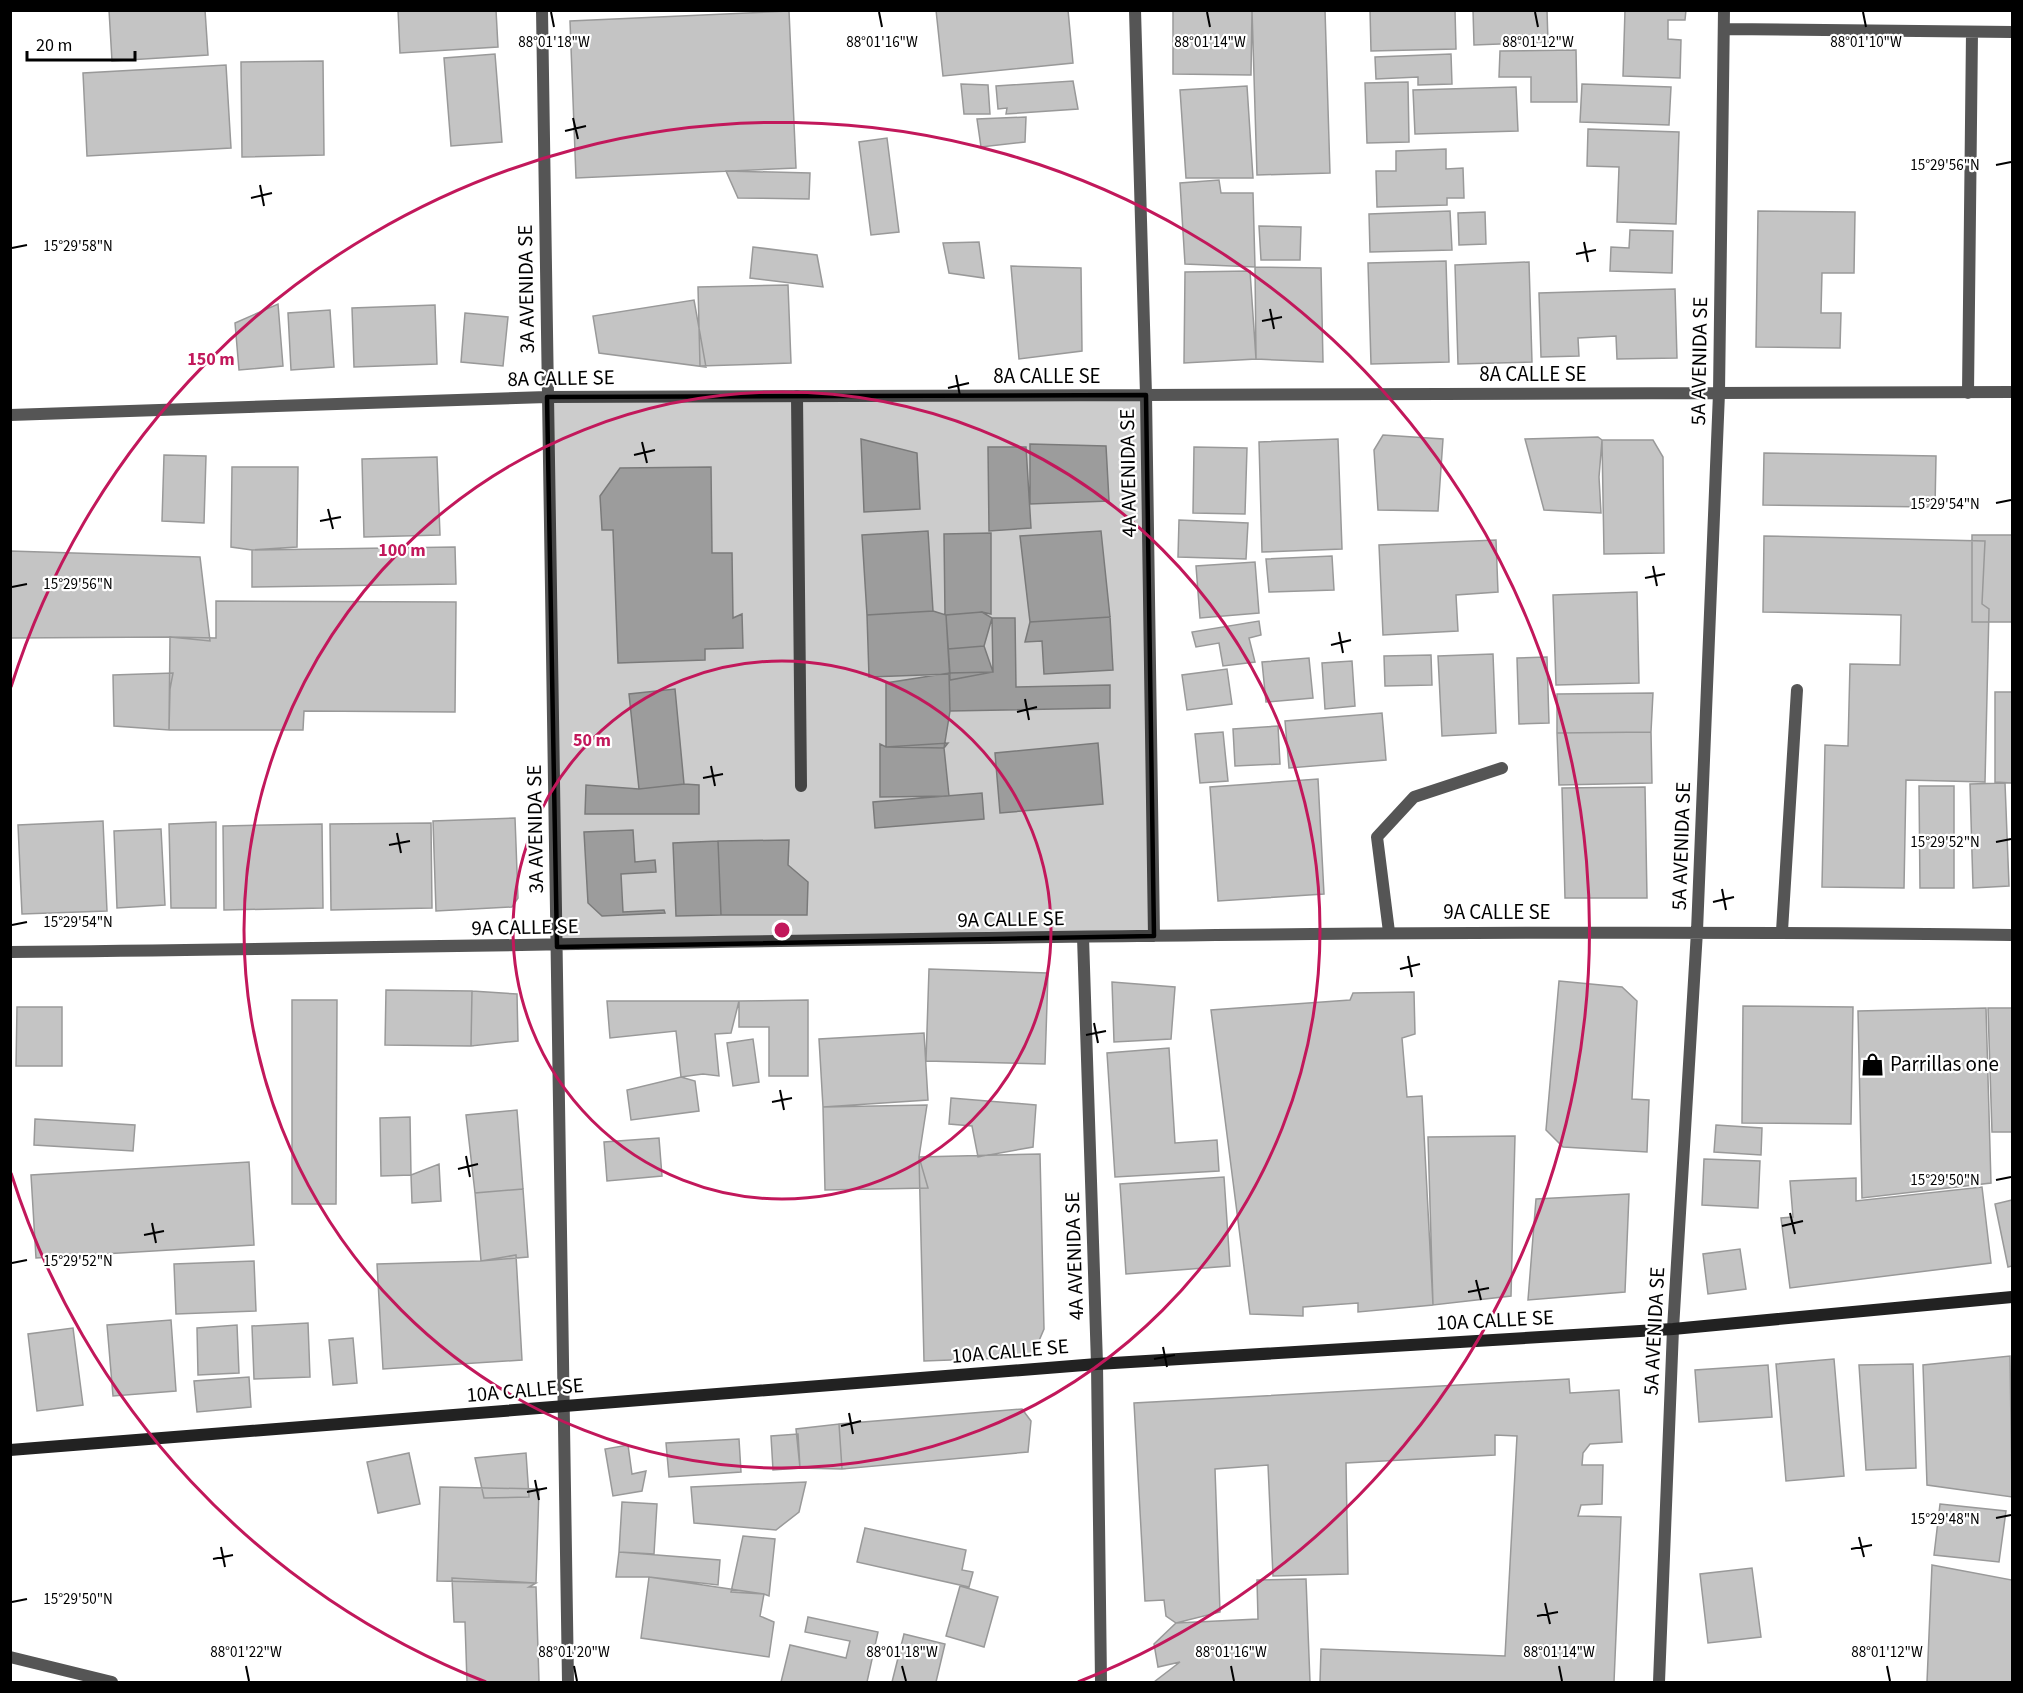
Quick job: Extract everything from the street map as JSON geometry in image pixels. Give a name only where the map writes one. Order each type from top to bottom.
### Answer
[{"type":"street","name":"3A AVENIDA SE","points":[[542,10],[568,1683]]},
{"type":"street","name":"4A AVENIDA SE","points":[[1135,10],[1146,395],[1154,936]]},
{"type":"street","name":"5A AVENIDA SE","points":[[1659,1683],[1673,1329],[1697,931],[1719,393],[1724,10]]},
{"type":"street","points":[[1724,28],[2013,32]]},
{"type":"street","points":[[1968,393],[1972,32]]},
{"type":"street","name":"8A CALLE SE","points":[[10,415],[547,397],[2013,392]]},
{"type":"street","points":[[797,396],[801,786]]},
{"type":"street","points":[[1782,932],[1797,690]]},
{"type":"street","points":[[1389,932],[1377,837],[1414,796],[1502,768]]},
{"type":"street","name":"9A CALLE SE","points":[[10,952],[557,946],[1389,932],[1697,931],[2013,934]]},
{"type":"street","name":"4A AVENIDA SE","points":[[1083,937],[1097,1364],[1101,1683]]},
{"type":"street","name":"10A CALLE SE","points":[[10,1450],[1097,1364],[1673,1329],[2013,1297]]},
{"type":"street","points":[[10,1657],[112,1683]]},
{"type":"highlighted area","points":[[1146,395],[1154,936],[557,947],[547,397]]},
{"type":"building","points":[[109,10],[205,10],[208,55],[112,61]]},
{"type":"building","points":[[398,10],[496,10],[498,47],[400,53]]},
{"type":"building","points":[[936,10],[1068,10],[1073,63],[943,76]]},
{"type":"building","points":[[1173,10],[1252,10],[1251,75],[1173,74]]},
{"type":"building","points":[[1252,10],[1325,10],[1330,173],[1257,175]]},
{"type":"building","points":[[1370,10],[1455,10],[1456,49],[1371,51]]},
{"type":"building","points":[[1473,10],[1547,10],[1548,42],[1474,45]]},
{"type":"building","points":[[1625,10],[1686,10],[1685,20],[1668,20],[1668,39],[1681,40],[1680,78],[1623,76]]},
{"type":"building","points":[[789,11],[796,168],[576,178],[570,21]]},
{"type":"building","points":[[1576,50],[1577,102],[1531,102],[1531,77],[1499,77],[1500,51]]},
{"type":"building","points":[[495,54],[502,142],[451,146],[444,58]]},
{"type":"building","points":[[1451,54],[1452,84],[1418,85],[1418,77],[1376,79],[1375,57]]},
{"type":"building","points":[[323,61],[324,155],[242,157],[241,62]]},
{"type":"building","points":[[226,65],[231,148],[87,156],[83,73]]},
{"type":"building","points":[[1073,81],[1078,109],[1006,114],[1007,108],[998,109],[996,86]]},
{"type":"building","points":[[1408,82],[1409,142],[1367,143],[1365,83]]},
{"type":"building","points":[[961,84],[988,85],[990,114],[964,114]]},
{"type":"building","points":[[1582,84],[1671,87],[1669,125],[1580,122]]},
{"type":"building","points":[[1247,86],[1253,178],[1186,178],[1180,90]]},
{"type":"building","points":[[1516,87],[1518,131],[1415,134],[1413,90]]},
{"type":"building","points":[[1026,117],[1025,142],[981,147],[977,119]]},
{"type":"building","points":[[1588,129],[1679,132],[1676,224],[1617,222],[1619,167],[1587,166]]},
{"type":"building","points":[[887,138],[899,232],[871,235],[859,142]]},
{"type":"building","points":[[1446,149],[1446,169],[1463,168],[1464,198],[1447,198],[1447,205],[1377,207],[1376,171],[1396,171],[1396,151]]},
{"type":"building","points":[[726,171],[810,173],[809,199],[738,198]]},
{"type":"building","points":[[1219,180],[1221,193],[1253,193],[1255,267],[1185,264],[1180,183]]},
{"type":"building","points":[[1450,211],[1452,250],[1370,252],[1369,214]]},
{"type":"building","points":[[1758,211],[1855,212],[1854,273],[1822,273],[1821,313],[1841,313],[1840,348],[1756,347]]},
{"type":"building","points":[[1485,212],[1486,244],[1459,245],[1458,213]]},
{"type":"building","points":[[1259,226],[1301,227],[1300,260],[1261,260]]},
{"type":"building","points":[[1630,230],[1673,231],[1672,273],[1610,271],[1611,247],[1629,248]]},
{"type":"building","points":[[979,242],[984,278],[949,273],[943,243]]},
{"type":"building","points":[[753,247],[817,255],[823,287],[750,278]]},
{"type":"building","points":[[1446,261],[1449,362],[1371,364],[1368,263]]},
{"type":"building","points":[[1529,262],[1532,362],[1458,364],[1455,265]]},
{"type":"building","points":[[1011,266],[1081,268],[1082,351],[1019,359]]},
{"type":"building","points":[[1255,267],[1321,268],[1323,362],[1256,359]]},
{"type":"building","points":[[1250,271],[1256,359],[1184,363],[1185,272]]},
{"type":"building","points":[[788,285],[791,363],[700,366],[698,287]]},
{"type":"building","points":[[1675,289],[1677,358],[1617,359],[1616,336],[1578,338],[1579,356],[1541,357],[1539,293]]},
{"type":"building","points":[[694,300],[706,367],[599,353],[593,316]]},
{"type":"building","points":[[278,304],[283,366],[239,370],[235,323]]},
{"type":"building","points":[[435,305],[437,364],[354,367],[352,308]]},
{"type":"building","points":[[330,310],[334,367],[291,370],[288,313]]},
{"type":"building","points":[[465,313],[508,317],[503,366],[461,362]]},
{"type":"building","points":[[1383,435],[1443,439],[1438,511],[1378,510],[1374,450]]},
{"type":"building","points":[[1598,437],[1602,440],[1599,477],[1601,513],[1544,510],[1525,439]]},
{"type":"building","points":[[861,439],[917,453],[920,509],[864,512]]},
{"type":"building","points":[[1338,439],[1342,549],[1262,552],[1259,442]]},
{"type":"building","points":[[1602,440],[1653,440],[1663,457],[1664,553],[1604,554]]},
{"type":"building","points":[[1030,444],[1106,446],[1109,501],[1030,504]]},
{"type":"building","points":[[988,447],[1026,447],[1031,528],[989,531]]},
{"type":"building","points":[[1194,447],[1247,448],[1245,514],[1193,513]]},
{"type":"building","points":[[1764,453],[1936,456],[1935,507],[1763,505]]},
{"type":"building","points":[[164,455],[206,456],[204,523],[162,521]]},
{"type":"building","points":[[437,457],[440,535],[364,537],[362,459]]},
{"type":"building","points":[[232,467],[298,467],[297,547],[252,550],[231,547]]},
{"type":"building","points":[[711,467],[712,553],[732,553],[733,618],[742,614],[743,648],[705,649],[705,660],[618,663],[613,530],[602,530],[600,496],[620,468]]},
{"type":"building","points":[[1179,520],[1248,523],[1246,559],[1178,557]]},
{"type":"building","points":[[928,531],[933,611],[867,615],[862,535]]},
{"type":"building","points":[[1101,531],[1110,617],[1030,622],[1020,536]]},
{"type":"building","points":[[991,533],[991,614],[982,612],[945,615],[944,534]]},
{"type":"building","points":[[1972,535],[2012,535],[2012,622],[1972,622]]},
{"type":"building","points":[[1764,536],[1985,541],[1982,604],[1989,609],[1985,782],[1906,780],[1904,888],[1822,887],[1825,745],[1848,746],[1850,664],[1900,665],[1901,615],[1763,612]]},
{"type":"building","points":[[1496,540],[1498,592],[1456,595],[1458,631],[1383,635],[1379,545]]},
{"type":"building","points":[[455,547],[456,584],[252,587],[252,550]]},
{"type":"building","points":[[10,551],[200,557],[210,641],[170,637],[10,638]]},
{"type":"building","points":[[1332,556],[1334,590],[1269,592],[1266,559]]},
{"type":"building","points":[[1255,562],[1259,613],[1200,618],[1196,566]]},
{"type":"building","points":[[1637,592],[1639,683],[1556,685],[1553,595]]},
{"type":"building","points":[[216,601],[456,602],[455,712],[304,711],[303,730],[169,730],[170,637],[216,638]]},
{"type":"building","points":[[933,611],[946,615],[950,674],[869,677],[867,615]]},
{"type":"building","points":[[982,612],[992,618],[984,646],[948,649],[946,615]]},
{"type":"building","points":[[1110,617],[1113,670],[1044,674],[1042,641],[1025,642],[1030,622]]},
{"type":"building","points":[[992,618],[1015,618],[1016,687],[1110,685],[1110,708],[950,711],[949,673],[993,672]]},
{"type":"building","points":[[1259,621],[1261,635],[1249,638],[1255,662],[1223,666],[1219,643],[1196,647],[1192,632]]},
{"type":"building","points":[[984,646],[993,672],[950,680],[948,649]]},
{"type":"building","points":[[1493,654],[1496,733],[1442,736],[1438,656]]},
{"type":"building","points":[[1431,655],[1432,685],[1385,686],[1384,656]]},
{"type":"building","points":[[1547,657],[1549,723],[1519,724],[1517,658]]},
{"type":"building","points":[[1309,658],[1313,698],[1266,702],[1262,662]]},
{"type":"building","points":[[1352,661],[1355,706],[1325,709],[1322,663]]},
{"type":"building","points":[[1227,669],[1232,704],[1187,710],[1182,675]]},
{"type":"building","points":[[173,673],[170,689],[169,730],[114,726],[113,675]]},
{"type":"building","points":[[949,673],[950,711],[944,748],[886,747],[886,683]]},
{"type":"building","points":[[675,689],[684,784],[639,789],[629,694]]},
{"type":"building","points":[[1995,692],[2012,692],[2012,783],[1995,782]]},
{"type":"building","points":[[1653,693],[1651,732],[1557,733],[1557,694]]},
{"type":"building","points":[[1382,713],[1386,760],[1289,768],[1285,721]]},
{"type":"building","points":[[1278,726],[1280,764],[1235,766],[1233,729]]},
{"type":"building","points":[[1223,732],[1228,781],[1200,783],[1195,734]]},
{"type":"building","points":[[1651,732],[1652,783],[1559,785],[1557,733]]},
{"type":"building","points":[[948,743],[944,748],[949,796],[880,797],[880,744],[886,747]]},
{"type":"building","points":[[1098,743],[1103,804],[1000,813],[995,753]]},
{"type":"building","points":[[1318,779],[1324,894],[1218,901],[1210,787]]},
{"type":"building","points":[[2005,783],[2009,886],[1973,888],[1970,784]]},
{"type":"building","points":[[684,784],[699,785],[699,814],[585,814],[586,785],[639,789]]},
{"type":"building","points":[[1919,786],[1954,786],[1954,888],[1920,888]]},
{"type":"building","points":[[1645,787],[1647,898],[1565,898],[1562,788]]},
{"type":"building","points":[[982,793],[984,819],[875,828],[873,802]]},
{"type":"building","points":[[515,818],[518,898],[512,907],[436,911],[433,821]]},
{"type":"building","points":[[103,821],[107,911],[22,914],[18,825]]},
{"type":"building","points":[[216,822],[216,908],[171,908],[169,824]]},
{"type":"building","points":[[431,823],[432,908],[331,910],[330,824]]},
{"type":"building","points":[[322,824],[323,908],[224,910],[223,826]]},
{"type":"building","points":[[161,829],[165,905],[117,908],[114,831]]},
{"type":"building","points":[[633,830],[635,862],[655,860],[656,872],[621,874],[623,912],[664,910],[665,913],[602,916],[588,903],[584,832]]},
{"type":"building","points":[[789,840],[788,865],[808,882],[807,915],[721,915],[718,841]]},
{"type":"building","points":[[718,841],[721,915],[676,916],[673,843]]},
{"type":"building","points":[[929,969],[1048,973],[1045,1064],[926,1061]]},
{"type":"building","points":[[1559,981],[1622,987],[1637,1001],[1632,1099],[1649,1100],[1647,1152],[1563,1147],[1546,1130]]},
{"type":"building","points":[[1112,982],[1175,987],[1171,1039],[1114,1042]]},
{"type":"building","points":[[386,990],[472,991],[471,1046],[385,1045]]},
{"type":"building","points":[[472,991],[517,994],[518,1041],[471,1046]]},
{"type":"building","points":[[1414,992],[1415,1034],[1402,1038],[1407,1097],[1422,1096],[1433,1305],[1358,1312],[1358,1303],[1303,1307],[1303,1316],[1250,1314],[1211,1010],[1350,1000],[1353,993]]},
{"type":"building","points":[[292,1000],[337,1000],[336,1204],[292,1204]]},
{"type":"building","points":[[808,1000],[808,1076],[769,1076],[769,1027],[739,1027],[739,1001]]},
{"type":"building","points":[[607,1001],[739,1001],[731,1033],[715,1034],[719,1076],[703,1074],[681,1077],[676,1031],[610,1038]]},
{"type":"building","points":[[1743,1006],[1853,1007],[1851,1124],[1742,1123]]},
{"type":"building","points":[[17,1007],[62,1007],[62,1066],[16,1066]]},
{"type":"building","points":[[1986,1008],[1991,1183],[1862,1198],[1858,1011]]},
{"type":"building","points":[[1988,1008],[2012,1008],[2012,1132],[1992,1132]]},
{"type":"building","points":[[924,1033],[928,1100],[823,1107],[819,1039]]},
{"type":"building","points":[[753,1039],[759,1082],[733,1086],[727,1043]]},
{"type":"building","points":[[1169,1048],[1175,1143],[1217,1140],[1219,1171],[1115,1177],[1107,1053]]},
{"type":"building","points":[[681,1077],[695,1081],[699,1111],[631,1120],[627,1090]]},
{"type":"building","points":[[951,1098],[1036,1105],[1033,1147],[978,1157],[972,1126],[949,1124]]},
{"type":"building","points":[[927,1105],[919,1157],[928,1188],[825,1190],[823,1107]]},
{"type":"building","points":[[517,1110],[523,1189],[475,1193],[466,1115]]},
{"type":"building","points":[[410,1117],[411,1175],[381,1176],[380,1118]]},
{"type":"building","points":[[35,1119],[135,1125],[133,1151],[34,1145]]},
{"type":"building","points":[[1716,1125],[1762,1128],[1761,1155],[1714,1152]]},
{"type":"building","points":[[1515,1136],[1511,1296],[1433,1305],[1428,1137]]},
{"type":"building","points":[[659,1138],[662,1176],[607,1181],[604,1142]]},
{"type":"building","points":[[1040,1154],[1044,1329],[1032,1357],[924,1361],[919,1157]]},
{"type":"building","points":[[1704,1159],[1760,1161],[1758,1208],[1702,1205]]},
{"type":"building","points":[[249,1162],[254,1245],[36,1258],[31,1175]]},
{"type":"building","points":[[439,1164],[441,1201],[412,1203],[411,1175]]},
{"type":"building","points":[[1224,1177],[1230,1266],[1126,1274],[1120,1184]]},
{"type":"building","points":[[1856,1178],[1856,1201],[1982,1187],[1991,1263],[1790,1288],[1781,1218],[1793,1217],[1790,1181]]},
{"type":"building","points":[[523,1189],[528,1257],[481,1261],[475,1193]]},
{"type":"building","points":[[1629,1194],[1625,1292],[1528,1300],[1536,1199]]},
{"type":"building","points":[[2012,1200],[2012,1266],[2008,1267],[1995,1204]]},
{"type":"building","points":[[1740,1249],[1746,1289],[1708,1294],[1703,1254]]},
{"type":"building","points":[[516,1255],[522,1360],[383,1369],[377,1264],[481,1261]]},
{"type":"building","points":[[254,1261],[256,1311],[176,1314],[174,1264]]},
{"type":"building","points":[[171,1320],[176,1391],[113,1396],[107,1325]]},
{"type":"building","points":[[308,1323],[310,1377],[254,1379],[252,1326]]},
{"type":"building","points":[[237,1325],[239,1373],[198,1375],[197,1328]]},
{"type":"building","points":[[73,1328],[83,1405],[37,1411],[28,1334]]},
{"type":"building","points":[[353,1338],[357,1383],[333,1385],[329,1340]]},
{"type":"building","points":[[2010,1356],[2012,1497],[1927,1485],[1923,1365]]},
{"type":"building","points":[[1834,1359],[1844,1476],[1786,1481],[1776,1364]]},
{"type":"building","points":[[1913,1364],[1916,1468],[1866,1470],[1859,1365]]},
{"type":"building","points":[[1768,1365],[1772,1417],[1699,1422],[1695,1370]]},
{"type":"building","points":[[249,1377],[251,1407],[197,1412],[194,1381]]},
{"type":"building","points":[[1569,1379],[1570,1393],[1619,1390],[1622,1442],[1590,1444],[1583,1453],[1582,1465],[1603,1465],[1602,1504],[1581,1505],[1578,1516],[1621,1517],[1614,1682],[1320,1682],[1321,1649],[1505,1656],[1517,1436],[1495,1435],[1495,1455],[1346,1463],[1348,1574],[1273,1576],[1268,1465],[1215,1469],[1220,1612],[1176,1623],[1166,1616],[1164,1600],[1145,1601],[1134,1403]]},
{"type":"building","points":[[1022,1409],[1031,1421],[1028,1452],[842,1469],[839,1424]]},
{"type":"building","points":[[839,1424],[842,1469],[800,1468],[796,1429]]},
{"type":"building","points":[[798,1434],[800,1468],[773,1470],[771,1436]]},
{"type":"building","points":[[739,1439],[741,1472],[669,1477],[666,1443]]},
{"type":"building","points":[[628,1445],[632,1474],[646,1471],[642,1491],[613,1496],[605,1449]]},
{"type":"building","points":[[409,1453],[420,1504],[378,1513],[367,1462]]},
{"type":"building","points":[[526,1453],[529,1497],[484,1498],[475,1458]]},
{"type":"building","points":[[806,1482],[799,1512],[776,1530],[694,1523],[691,1487]]},
{"type":"building","points":[[440,1487],[539,1489],[536,1583],[437,1581]]},
{"type":"building","points":[[622,1502],[657,1504],[654,1554],[619,1552]]},
{"type":"building","points":[[1940,1504],[2006,1511],[1999,1562],[1934,1555]]},
{"type":"building","points":[[865,1528],[966,1550],[962,1570],[973,1572],[969,1587],[857,1562]]},
{"type":"building","points":[[743,1536],[775,1539],[769,1596],[731,1592]]},
{"type":"building","points":[[619,1552],[720,1560],[718,1585],[649,1577],[616,1577]]},
{"type":"building","points":[[1932,1565],[2012,1580],[2012,1682],[1927,1682]]},
{"type":"building","points":[[1752,1568],[1761,1637],[1708,1643],[1700,1574]]},
{"type":"building","points":[[649,1577],[764,1594],[760,1616],[774,1622],[769,1657],[641,1638]]},
{"type":"building","points":[[452,1578],[536,1583],[529,1587],[536,1587],[539,1682],[467,1682],[465,1622],[454,1622]]},
{"type":"building","points":[[1306,1579],[1310,1682],[1154,1682],[1180,1662],[1158,1667],[1154,1644],[1176,1623],[1258,1619],[1257,1580]]},
{"type":"building","points":[[960,1586],[998,1597],[984,1647],[946,1636]]},
{"type":"building","points":[[808,1617],[878,1632],[867,1682],[781,1682],[790,1645],[846,1658],[850,1641],[805,1632]]},
{"type":"building","points":[[904,1634],[945,1644],[936,1682],[892,1682]]},
{"type":"place","name":"Parrillas one","points":[[1872,1064]]}]
